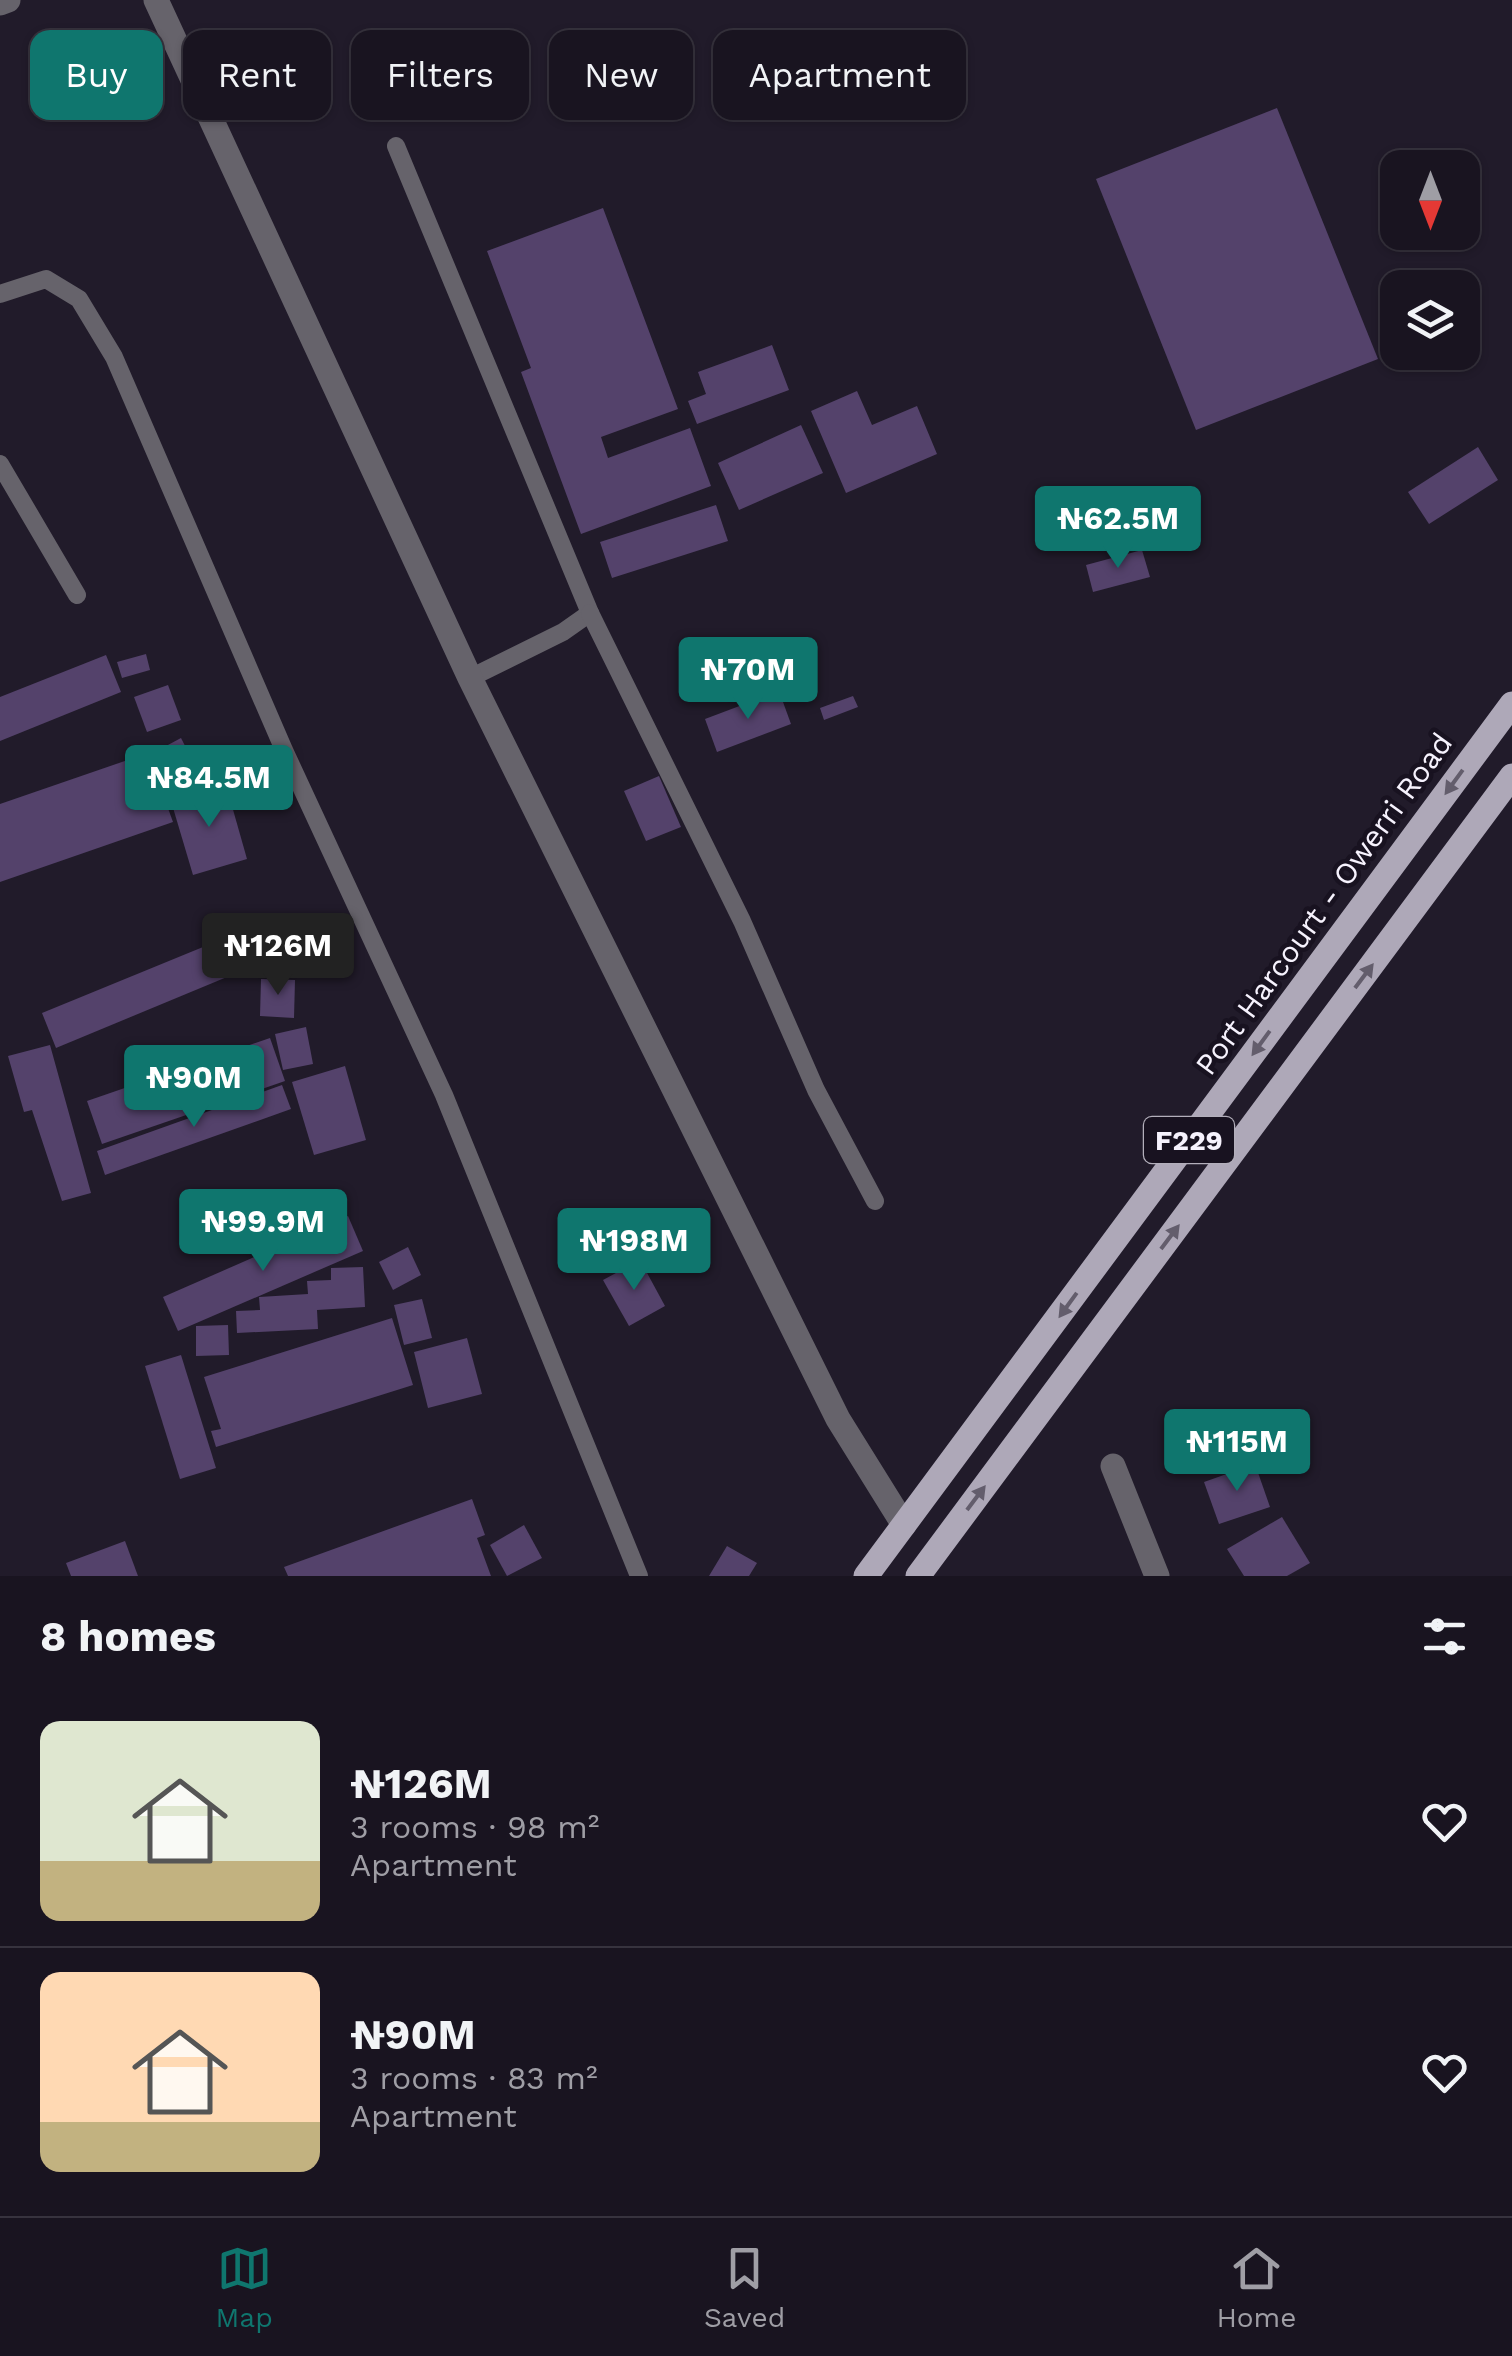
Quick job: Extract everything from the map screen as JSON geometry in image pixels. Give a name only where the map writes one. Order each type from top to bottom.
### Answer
[{"type":"main road","name":"Port Harcourt - Owerri Road","points":[[866,1576],[1512,704]]},
{"type":"main road","name":"F229","points":[[918,1576],[1512,776]]},
{"type":"street","points":[[0,3],[8,0]]},
{"type":"street","points":[[156,0],[470,678],[838,1419],[904,1526]]},
{"type":"street","points":[[1113,1466],[1158,1576]]},
{"type":"lane","points":[[396,146],[590,612],[742,921],[816,1090],[876,1202]]},
{"type":"lane","points":[[0,294],[46,279],[79,299],[114,357],[284,750],[444,1095],[639,1576]]},
{"type":"lane","points":[[0,464],[77,595]]},
{"type":"lane","points":[[470,678],[563,632],[590,612]]},
{"type":"building","points":[[1277,108],[1378,359],[1196,430],[1096,179]]},
{"type":"building","points":[[603,208],[678,409],[601,437],[608,458],[690,428],[711,486],[581,534],[521,372],[531,368],[487,251]]},
{"type":"building","points":[[772,345],[789,390],[697,424],[688,401],[706,394],[698,372]]},
{"type":"building","points":[[857,391],[872,425],[917,406],[937,454],[846,493],[811,411]]},
{"type":"building","points":[[801,425],[823,473],[739,510],[718,463]]},
{"type":"building","points":[[1478,447],[1498,480],[1429,524],[1408,492]]},
{"type":"building","points":[[716,505],[728,541],[612,578],[600,542]]},
{"type":"building","points":[[1142,550],[1150,577],[1093,592],[1086,565]]},
{"type":"building","points":[[146,654],[150,670],[122,678],[117,662]]},
{"type":"building","points":[[106,655],[121,692],[0,741],[0,697]]},
{"type":"building","points":[[168,685],[181,720],[147,732],[134,697]]},
{"type":"building","points":[[779,691],[791,724],[717,752],[705,719]]},
{"type":"building","points":[[853,696],[858,707],[824,720],[820,708]]},
{"type":"building","points":[[181,738],[199,773],[170,788],[153,753]]},
{"type":"building","points":[[148,753],[173,822],[0,882],[0,804]]},
{"type":"building","points":[[659,776],[681,827],[646,841],[624,791]]},
{"type":"building","points":[[226,785],[247,859],[193,875],[171,801]]},
{"type":"building","points":[[225,938],[239,972],[56,1048],[42,1013]]},
{"type":"building","points":[[261,979],[295,980],[294,1018],[260,1016]]},
{"type":"building","points":[[306,1027],[313,1064],[283,1070],[275,1034]]},
{"type":"building","points":[[270,1038],[285,1081],[102,1144],[87,1101]]},
{"type":"building","points":[[50,1045],[91,1193],[62,1201],[32,1110],[24,1112],[8,1056]]},
{"type":"building","points":[[345,1066],[366,1140],[314,1155],[292,1082]]},
{"type":"building","points":[[282,1085],[291,1109],[105,1175],[97,1151]]},
{"type":"building","points":[[348,1216],[363,1251],[178,1331],[163,1297]]},
{"type":"building","points":[[408,1247],[421,1275],[393,1290],[379,1262]]},
{"type":"building","points":[[640,1260],[665,1306],[629,1326],[603,1280]]},
{"type":"building","points":[[363,1267],[365,1307],[317,1310],[318,1329],[237,1333],[236,1311],[260,1310],[259,1297],[308,1294],[307,1281],[331,1280],[331,1268]]},
{"type":"building","points":[[422,1299],[432,1338],[404,1345],[394,1305]]},
{"type":"building","points":[[392,1318],[413,1385],[216,1447],[211,1431],[221,1429],[204,1377]]},
{"type":"building","points":[[228,1325],[229,1355],[196,1356],[196,1326]]},
{"type":"building","points":[[467,1338],[482,1394],[428,1408],[414,1352]]},
{"type":"building","points":[[181,1355],[216,1468],[180,1479],[145,1366]]},
{"type":"building","points":[[1255,1464],[1270,1507],[1219,1524],[1204,1482]]},
{"type":"building","points":[[472,1499],[485,1535],[477,1538],[491,1576],[288,1576],[284,1567]]},
{"type":"building","points":[[1282,1517],[1310,1563],[1287,1576],[1244,1576],[1227,1549]]},
{"type":"building","points":[[524,1525],[542,1558],[507,1576],[490,1545]]},
{"type":"building","points":[[125,1541],[138,1576],[71,1576],[66,1563]]},
{"type":"building","points":[[727,1546],[757,1563],[749,1576],[709,1576]]}]
